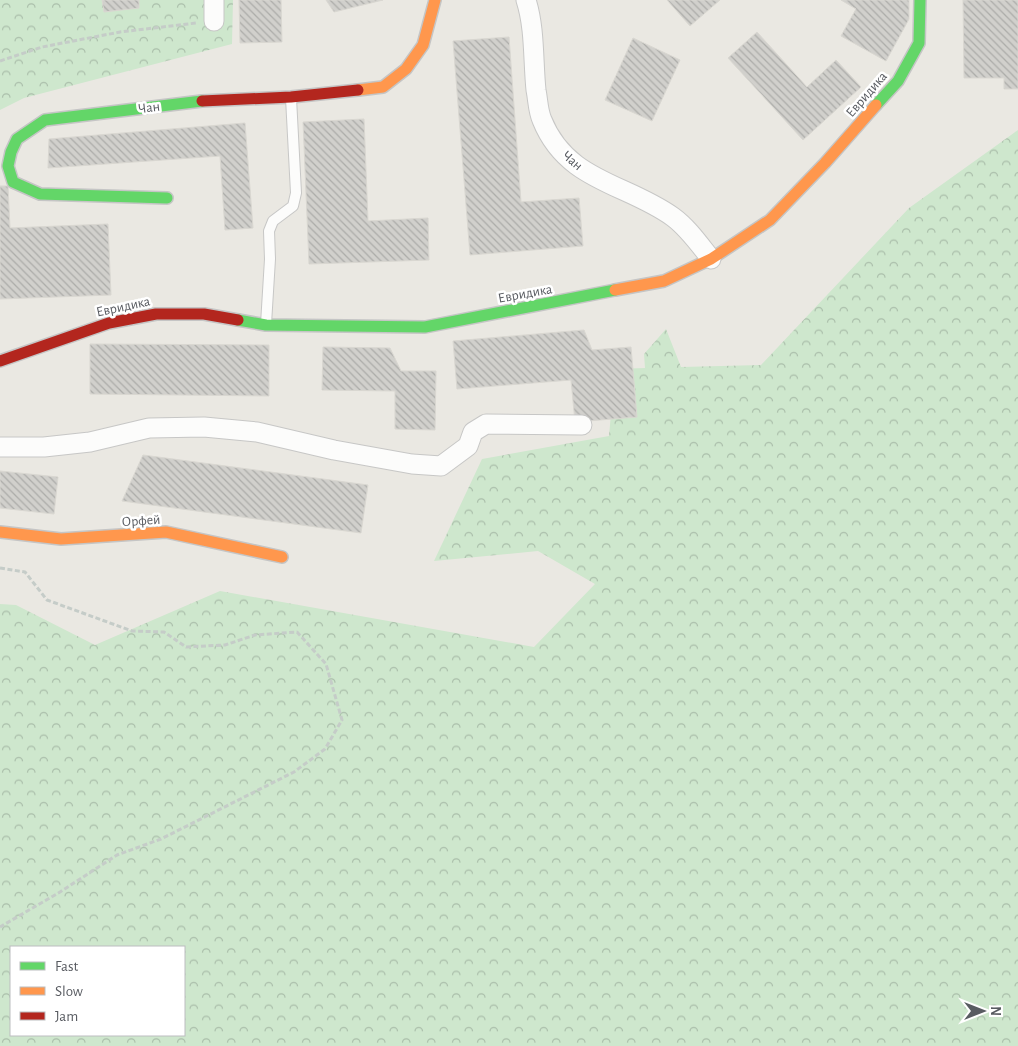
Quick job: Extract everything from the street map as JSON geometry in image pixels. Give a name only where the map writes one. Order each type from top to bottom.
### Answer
[{"type":"street","points":[[214,0],[214,21]]},
{"type":"street","name":"Чан","points":[[167,198],[40,194],[13,182],[8,166],[11,152],[17,139],[45,120],[214,99],[291,97],[383,87],[406,69],[423,45],[435,0]]},
{"type":"street","name":"Чан","points":[[526,0],[531,23],[538,101],[542,119],[555,143],[574,163],[592,176],[654,205],[674,217],[711,258]]},
{"type":"street","name":"Евридика","points":[[0,361],[109,323],[156,314],[204,314],[266,325],[341,328],[425,328],[664,281],[711,258],[770,220],[825,164],[898,81],[919,43],[920,0]]},
{"type":"street","points":[[0,447],[44,447],[90,442],[149,428],[204,427],[257,432],[334,450],[412,464],[441,466],[468,446],[473,432],[486,424],[582,425]]},
{"type":"street","name":"Орфей","points":[[0,532],[61,539],[166,532],[282,556]]},
{"type":"lane","points":[[266,325],[270,259],[269,231],[273,221],[293,206],[296,193],[291,97]]},
{"type":"path","points":[[0,61],[42,47],[120,32],[214,21]]},
{"type":"path","points":[[0,568],[26,572],[47,600],[132,631],[164,632],[186,647],[225,645],[255,635],[297,632],[326,664],[342,720],[325,749],[294,772],[161,839],[117,855],[60,892],[0,927]]},
{"type":"green space","points":[[0,0],[233,0],[232,44],[24,98],[0,110]]},
{"type":"green space","points":[[1018,130],[1018,1046],[0,1046],[0,604],[16,605],[95,645],[220,591],[534,647],[595,584],[538,551],[434,561],[482,459],[609,436],[615,369],[645,368],[644,354],[666,329],[681,367],[761,365],[909,208]]},
{"type":"building","points":[[102,0],[139,0],[139,8],[104,12]]},
{"type":"building","points":[[239,0],[281,0],[282,42],[240,43]]},
{"type":"building","points":[[326,0],[383,0],[334,12]]},
{"type":"building","points":[[667,0],[720,0],[690,26]]},
{"type":"building","points":[[841,0],[909,0],[909,19],[886,61],[841,36],[856,9]]},
{"type":"building","points":[[963,0],[1018,0],[1018,89],[1004,89],[1004,78],[964,78]]},
{"type":"building","points":[[757,32],[807,87],[836,60],[861,87],[803,140],[728,58]]},
{"type":"building","points":[[509,37],[521,202],[579,198],[583,246],[470,255],[453,41]]},
{"type":"building","points":[[633,38],[680,60],[652,121],[605,100]]},
{"type":"building","points":[[364,119],[368,221],[428,218],[429,260],[309,264],[303,122]]},
{"type":"building","points":[[245,123],[253,228],[225,230],[220,156],[48,168],[49,139]]},
{"type":"building","points":[[0,186],[8,186],[10,228],[108,224],[111,295],[0,299]]},
{"type":"building","points":[[584,330],[592,350],[631,347],[637,417],[575,422],[571,380],[457,389],[453,341]]},
{"type":"building","points":[[90,344],[269,345],[269,396],[90,394]]},
{"type":"building","points":[[323,347],[390,348],[401,371],[436,371],[435,430],[395,429],[395,391],[322,390]]},
{"type":"building","points":[[143,455],[368,485],[361,533],[122,501]]},
{"type":"building","points":[[0,471],[58,477],[54,514],[0,508]]},
{"type":"traffic: fast","points":[[876,105],[898,81],[919,43],[920,0]]},
{"type":"traffic: fast","points":[[167,198],[40,194],[13,182],[8,166],[11,152],[17,139],[45,120],[202,101]]},
{"type":"traffic: fast","points":[[238,320],[266,325],[425,327],[615,290]]},
{"type":"traffic: slow","points":[[358,90],[383,87],[406,69],[423,45],[435,0]]},
{"type":"traffic: slow","points":[[615,290],[664,281],[711,259],[770,220],[825,163],[876,105]]},
{"type":"traffic: slow","points":[[0,532],[61,539],[166,532],[282,557]]},
{"type":"traffic: jam","points":[[202,101],[291,97],[358,90]]},
{"type":"traffic: jam","points":[[0,361],[109,323],[156,314],[204,314],[238,320]]}]
